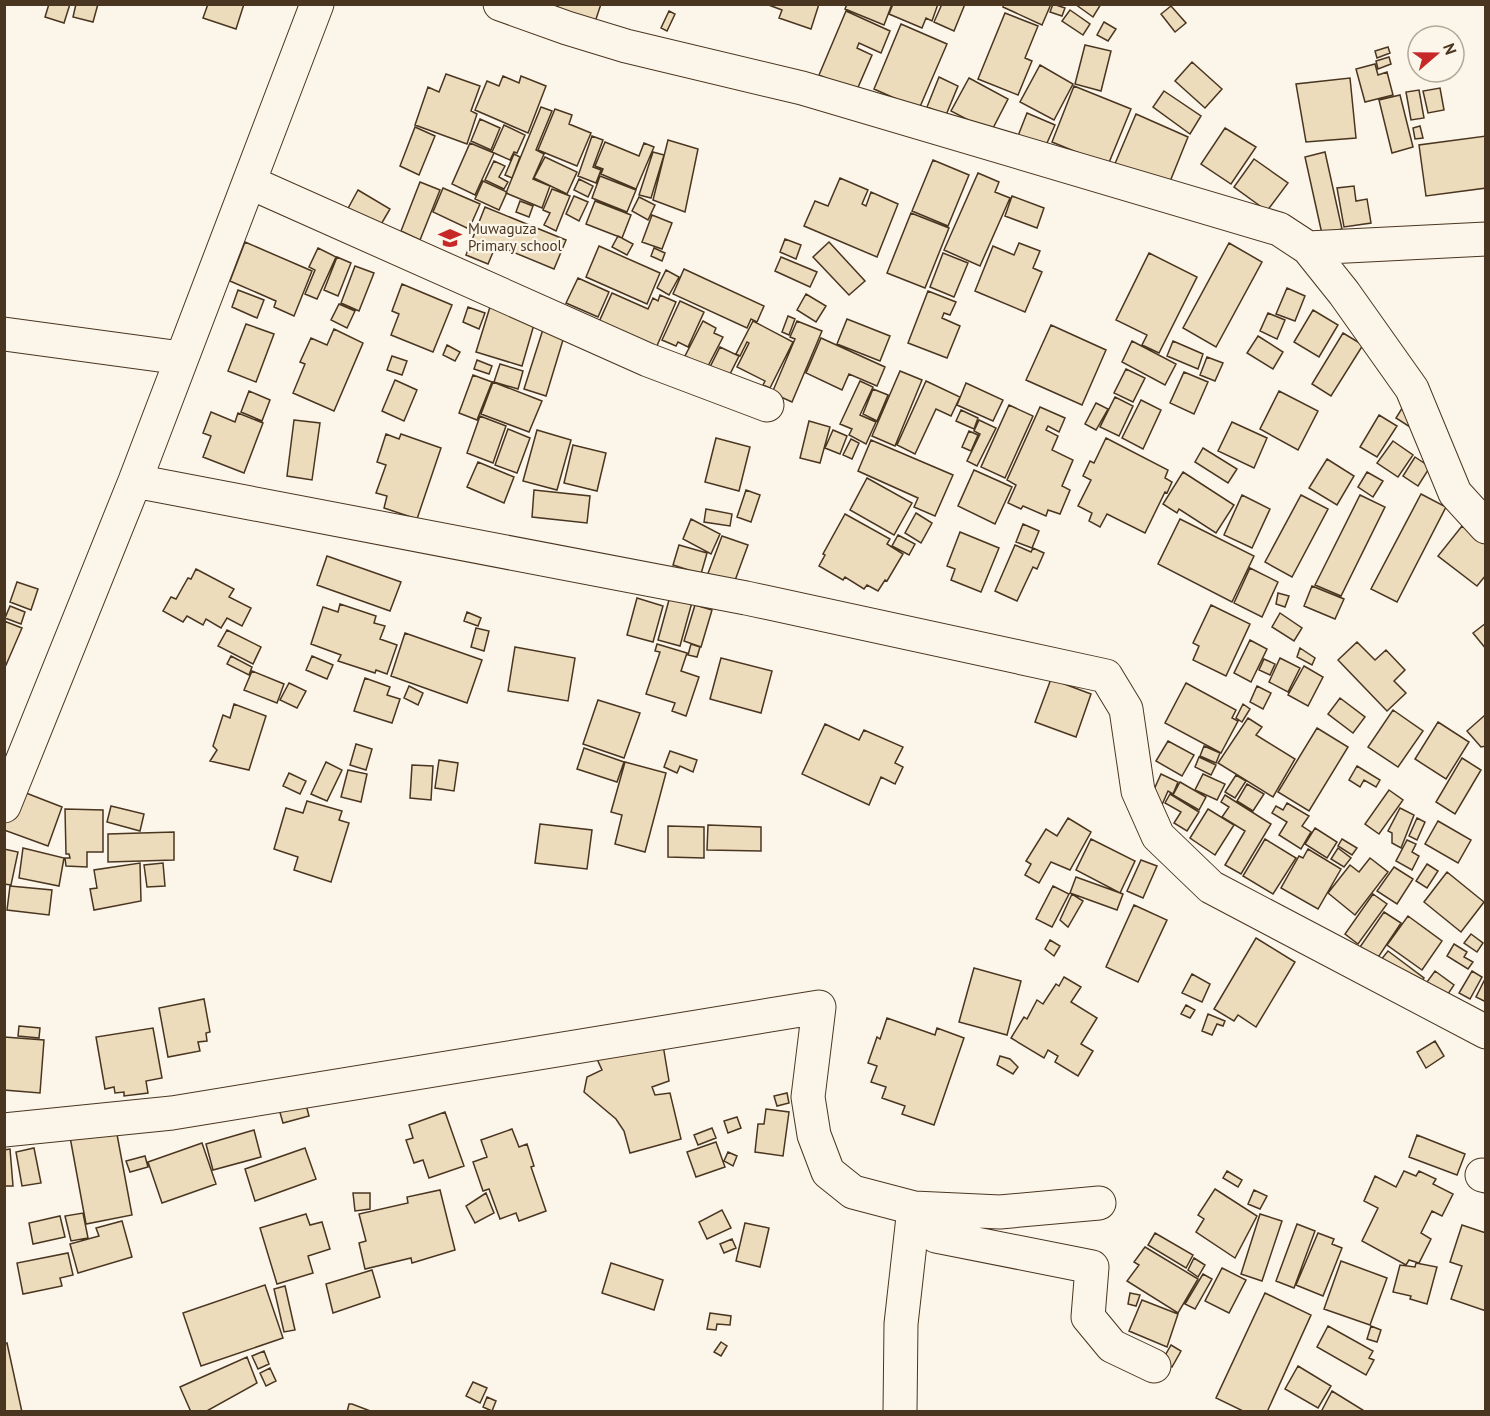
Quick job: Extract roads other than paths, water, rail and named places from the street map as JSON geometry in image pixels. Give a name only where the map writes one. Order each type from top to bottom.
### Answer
[{"type":"street","points":[[4,806],[135,481],[317,4]]},
{"type":"street","points":[[500,4],[626,46],[802,88],[1279,229],[1308,248],[1344,293],[1412,389],[1455,493],[1485,527]]},
{"type":"street","points":[[249,182],[648,360],[767,405]]},
{"type":"street","points":[[1308,248],[1485,239]]},
{"type":"street","points":[[4,334],[181,358]]},
{"type":"street","points":[[135,481],[746,598],[1106,676],[1126,709],[1138,791],[1158,836],[1211,887],[1485,1032]]},
{"type":"street","points":[[4,1130],[172,1113],[819,1007],[808,1097],[814,1135],[828,1173],[853,1192],[914,1208],[1000,1212],[1099,1203]]},
{"type":"street","points":[[914,1208],[936,1236],[1092,1267],[1088,1317],[1112,1346],[1154,1366]]},
{"type":"street","points":[[900,1412],[901,1324],[914,1208]]},
{"type":"place","name":"Muwaguza Primary school","points":[[450,238]]}]
